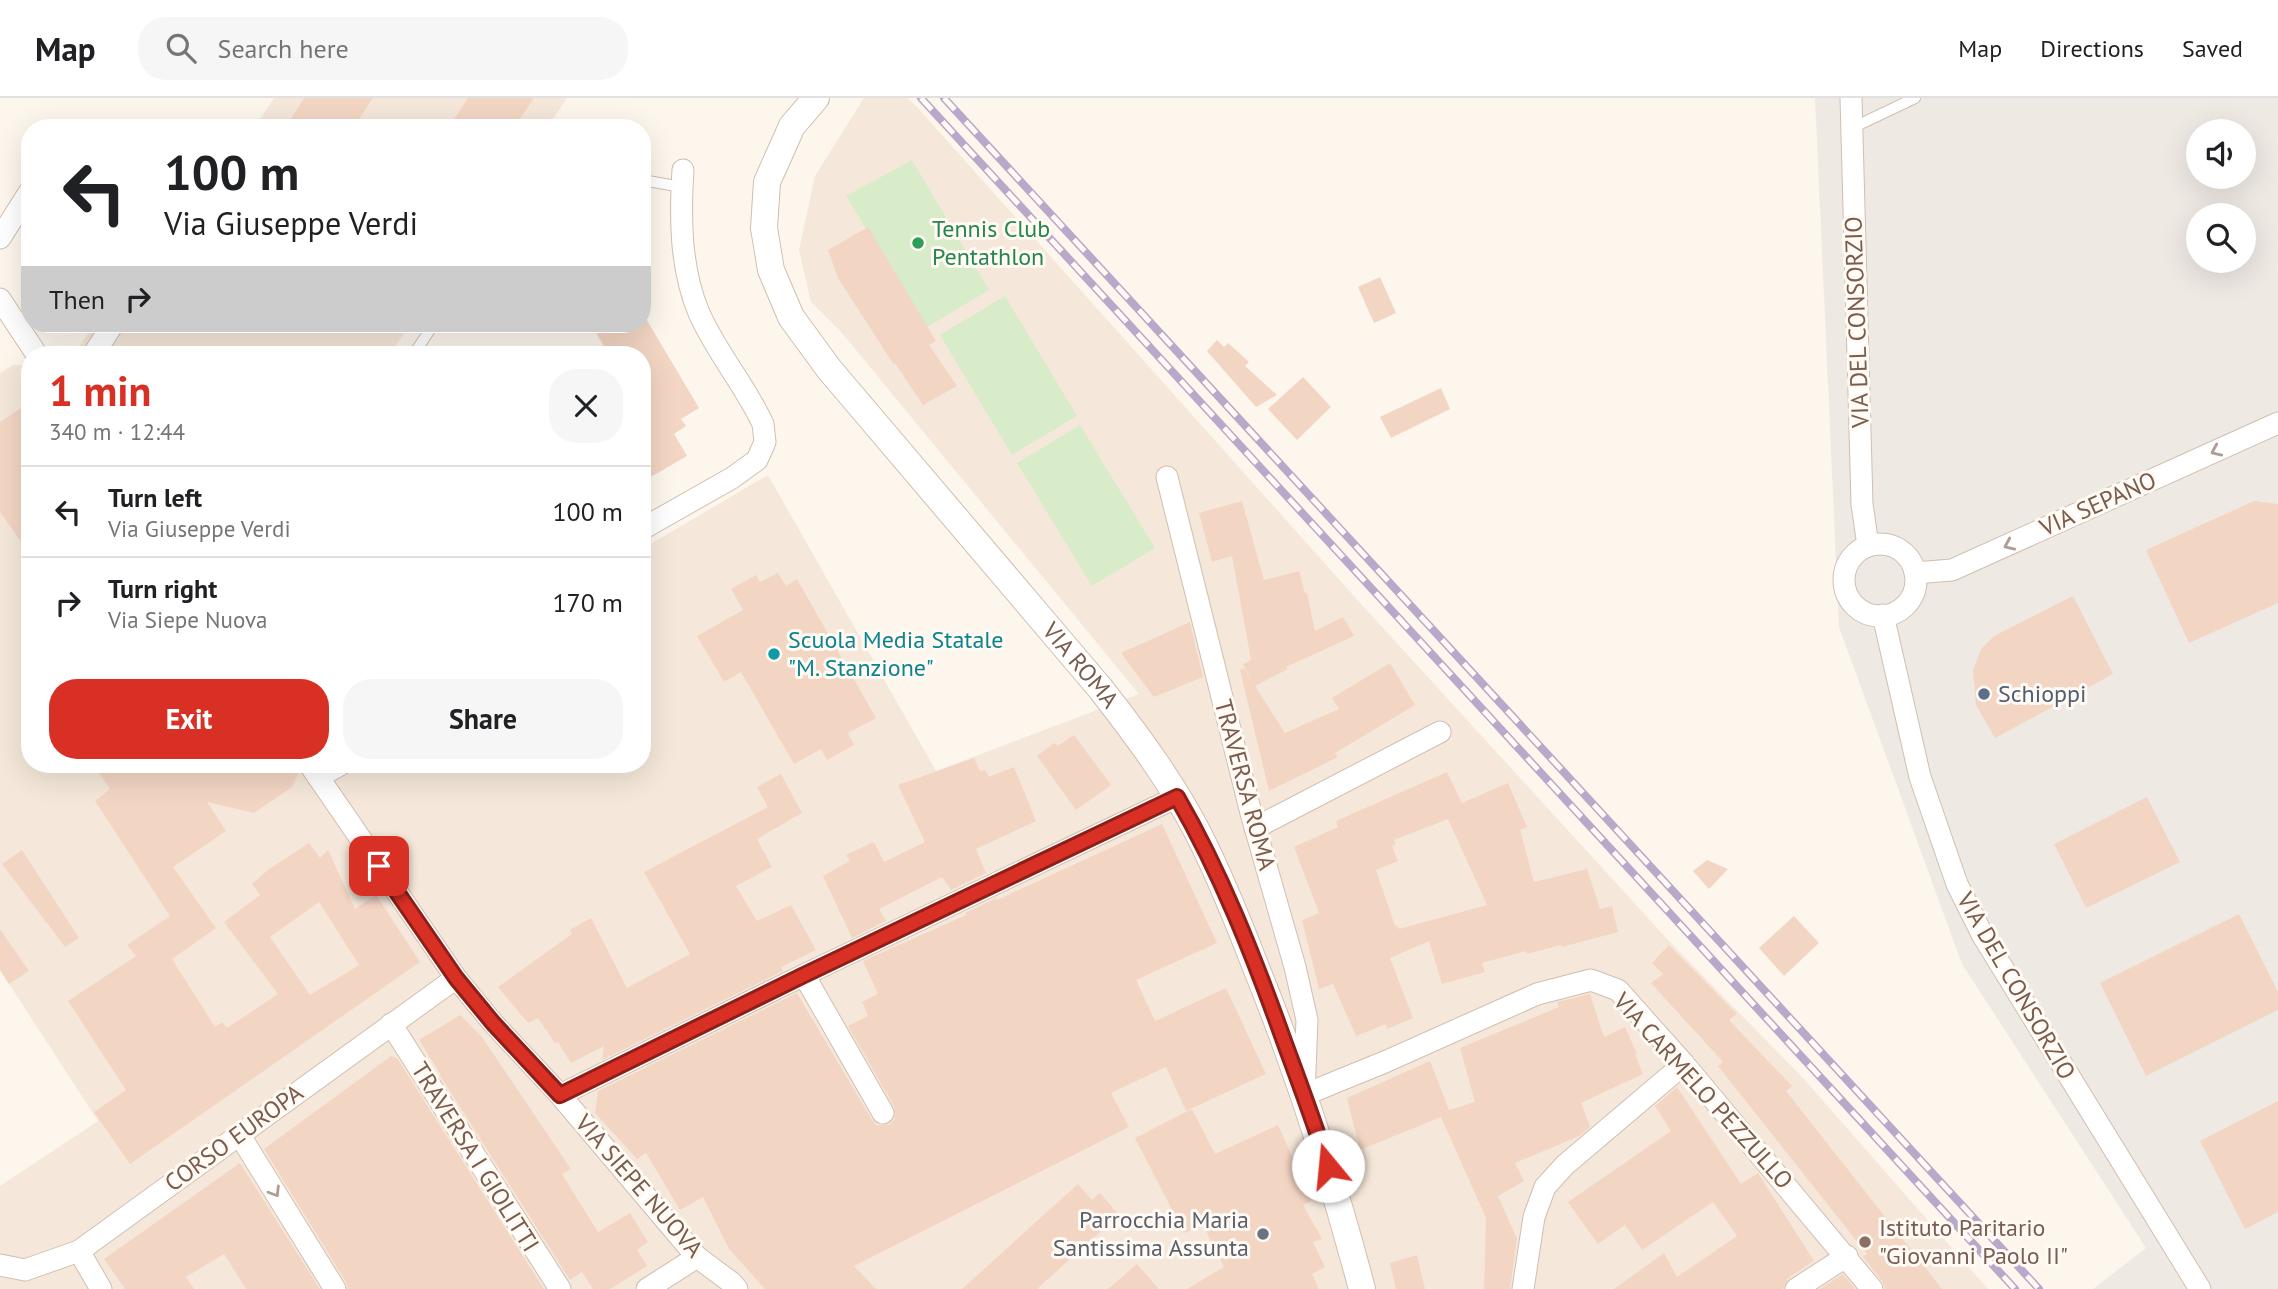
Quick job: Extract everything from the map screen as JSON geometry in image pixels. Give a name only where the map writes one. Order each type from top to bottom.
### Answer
[{"type":"street","name":"VIA ROMA","points":[[816,98],[792,126],[767,182],[764,228],[771,270],[791,317],[829,369],[1100,688],[1142,742],[1177,797],[1199,835],[1269,1000],[1321,1144],[1362,1289]]},
{"type":"street","name":"VIA DEL CONSORZIO","points":[[1851,98],[1862,504],[1868,545]]},
{"type":"street","points":[[651,525],[732,478],[757,460],[765,442],[764,424],[699,314],[688,283],[681,211],[683,179]]},
{"type":"street","points":[[0,238],[21,205]]},
{"type":"street","points":[[0,299],[7,328],[27,346]]},
{"type":"street","name":"VIA SEPANO","points":[[1915,573],[1952,570],[2278,423]]},
{"type":"street","name":"TRAVERSA ROMA","points":[[1167,477],[1255,828],[1295,967],[1307,1020],[1304,1095]]},
{"type":"street","points":[[1868,545],[1892,546],[1903,552],[1911,561],[1915,573],[1912,596],[1895,612],[1871,615],[1852,603],[1846,592],[1845,570],[1850,559],[1868,545]]},
{"type":"street","name":"VIA DEL CONSORZIO","points":[[1883,615],[1920,777],[1957,884],[1983,936],[2200,1289]]},
{"type":"street","points":[[1255,828],[1440,732]]},
{"type":"street","name":"VIA SIEPE NUOVA","points":[[315,773],[456,978],[493,1023],[560,1095],[697,1257],[737,1289]]},
{"type":"street","points":[[560,1095],[1177,797]]},
{"type":"street","points":[[804,975],[883,1113]]},
{"type":"street","name":"CORSO EUROPA","points":[[0,1265],[25,1270],[79,1251],[456,978]]},
{"type":"street","name":"VIA CARMELO PEZZULLO","points":[[1304,1095],[1537,995],[1591,979],[1618,990],[1684,1064],[1872,1289]]},
{"type":"street","name":"TRAVERSA I GIOLITTI","points":[[391,1024],[559,1289]]},
{"type":"street","points":[[1522,1289],[1534,1216],[1545,1187],[1565,1165],[1684,1064]]},
{"type":"street","points":[[239,1134],[335,1289]]},
{"type":"street","points":[[79,1251],[101,1289]]},
{"type":"street","points":[[1796,1289],[1847,1256]]},
{"type":"street","points":[[647,1289],[697,1257]]},
{"type":"lane","points":[[1852,128],[1915,98]]},
{"type":"lane","points":[[651,180],[683,179]]},
{"type":"shaded area","points":[[274,98],[567,98],[553,119],[260,119]]},
{"type":"shaded area","points":[[864,98],[907,98],[917,107],[1362,605],[1669,941],[1803,1078],[1988,1289],[0,1289],[0,1186],[98,1121],[0,970],[0,373],[13,365],[21,365],[21,773],[651,773],[651,544],[768,475],[936,771],[1139,694],[842,333],[811,302],[799,250],[815,176]]},
{"type":"shaded area","points":[[1815,98],[2278,98],[2278,1289],[2093,1289],[2146,1248],[1962,964],[1839,627]]},
{"type":"shaded area","points":[[89,333],[405,333],[395,346],[79,346]]},
{"type":"green space","name":"Tennis Club Pentathlon","points":[[912,160],[989,290],[927,327],[846,196]]},
{"type":"green space","points":[[1005,296],[1077,416],[1012,455],[940,335]]},
{"type":"green space","points":[[1080,425],[1155,548],[1092,586],[1017,463]]},
{"type":"building","points":[[304,98],[373,98],[359,119],[291,119]]},
{"type":"building","points":[[468,98],[534,98],[520,119],[454,119]]},
{"type":"building","points":[[868,227],[936,341],[929,345],[957,386],[923,405],[838,278],[828,250]]},
{"type":"building","points":[[1380,277],[1396,313],[1374,323],[1358,287]]},
{"type":"building","points":[[651,327],[699,408],[681,419],[686,426],[674,434],[687,456],[651,477],[651,346],[604,346],[596,333],[651,333]]},
{"type":"building","points":[[1217,340],[1224,347],[1228,343],[1249,362],[1245,366],[1277,395],[1256,407],[1207,351]]},
{"type":"building","points":[[1303,377],[1331,407],[1297,440],[1268,409]]},
{"type":"building","points":[[1441,388],[1450,409],[1391,438],[1380,417]]},
{"type":"building","points":[[21,408],[21,541],[0,512],[0,422]]},
{"type":"building","points":[[1242,501],[1264,580],[1299,571],[1315,631],[1343,617],[1354,636],[1286,667],[1288,669],[1255,686],[1285,733],[1339,709],[1332,698],[1390,663],[1415,705],[1335,753],[1338,757],[1269,791],[1240,670],[1244,668],[1252,682],[1243,664],[1251,660],[1232,556],[1212,562],[1199,513]]},
{"type":"building","points":[[2254,501],[2278,504],[2278,603],[2189,643],[2146,550]]},
{"type":"building","name":"Scuola Media Statale \"M. Stanzione\"","points":[[778,573],[786,586],[797,579],[876,718],[848,733],[854,745],[827,760],[821,749],[794,764],[741,672],[724,682],[697,636],[743,610],[731,589],[756,575],[760,582]]},
{"type":"building","points":[[2073,596],[2113,674],[1995,738],[1976,705],[1973,670],[1981,649],[1994,636]]},
{"type":"building","points":[[1190,622],[1203,677],[1154,697],[1121,653]]},
{"type":"building","points":[[1074,735],[1111,785],[1076,810],[1037,756],[1054,743],[1058,746]]},
{"type":"building","points":[[974,758],[980,771],[985,770],[989,777],[1014,767],[1036,821],[976,849],[986,873],[951,890],[942,877],[879,909],[886,921],[852,938],[823,876],[850,861],[846,855],[874,842],[884,862],[925,842],[898,785]]},
{"type":"building","points":[[1447,772],[1462,803],[1508,783],[1527,827],[1520,830],[1534,882],[1587,869],[1600,909],[1612,906],[1618,932],[1562,947],[1561,945],[1527,954],[1526,951],[1482,963],[1485,972],[1442,984],[1429,941],[1390,958],[1413,1018],[1387,1029],[1386,1024],[1356,1036],[1333,984],[1319,989],[1302,920],[1319,913],[1294,847],[1338,827],[1336,821]],"holes":[[[1448,819],[1487,905],[1399,929],[1395,926],[1376,870],[1398,861],[1392,846],[1396,844],[1394,840]]]},
{"type":"building","points":[[99,773],[299,773],[292,787],[254,813],[207,802],[226,831],[173,867],[216,928],[172,959],[215,1027],[222,1022],[227,1028],[278,994],[224,922],[260,895],[252,884],[269,869],[309,843],[320,858],[328,850],[355,909],[376,895],[420,962],[130,1164],[94,1112],[126,1090],[68,1001],[136,956],[127,945],[170,916],[95,801],[110,789]],"holes":[[[319,902],[359,965],[310,995],[270,937]]]},
{"type":"building","points":[[781,774],[802,813],[757,839],[772,867],[736,886],[757,921],[791,905],[816,950],[781,967],[783,971],[602,1060],[604,1046],[571,1063],[538,1018],[528,1023],[498,987],[572,934],[570,930],[591,918],[627,988],[690,954],[644,872],[768,807],[757,787]]},
{"type":"building","points":[[2147,797],[2180,862],[2086,908],[2054,844]]},
{"type":"building","points":[[1162,824],[1217,943],[1136,980],[1155,1021],[1226,988],[1266,1074],[1186,1111],[1166,1067],[1111,1093],[1129,1127],[854,1266],[876,1289],[765,1289],[729,1249],[703,1197],[680,1210],[646,1153],[637,1159],[595,1113],[598,1091],[797,993],[872,1120],[877,1125],[889,1125],[895,1119],[894,1106],[848,1026],[868,1016],[862,1002],[878,994],[863,961]]},
{"type":"building","points":[[22,850],[79,938],[65,947],[2,864]]},
{"type":"building","points":[[1707,860],[1728,869],[1709,889],[1693,871]]},
{"type":"building","points":[[2239,914],[2278,992],[2278,1010],[2146,1076],[2100,983]]},
{"type":"building","points":[[1794,916],[1819,943],[1784,976],[1759,948]]},
{"type":"building","points":[[0,929],[29,971],[9,984],[0,970]]},
{"type":"building","points":[[1669,945],[1737,1014],[1729,1020],[1792,1086],[1786,1091],[1942,1289],[1885,1289],[1863,1257],[1867,1254],[1718,1066],[1723,1062],[1651,983],[1663,974],[1652,963]]},
{"type":"building","points":[[1590,994],[1604,1037],[1625,1027],[1643,1074],[1581,1103],[1590,1127],[1579,1136],[1515,1163],[1524,1181],[1498,1196],[1517,1239],[1510,1289],[1484,1289],[1486,1218],[1441,1117],[1360,1150],[1347,1098],[1430,1061],[1449,1110],[1475,1102],[1460,1048],[1559,1007],[1557,1002]]},
{"type":"building","points":[[460,1015],[482,1037],[571,1169],[562,1174],[598,1232],[630,1213],[648,1242],[637,1250],[647,1266],[610,1289],[593,1289],[582,1272],[570,1280],[419,1040]]},
{"type":"building","points":[[391,1056],[397,1058],[544,1289],[348,1289],[264,1149]]},
{"type":"building","points":[[1677,1087],[1741,1184],[1758,1173],[1814,1261],[1788,1278],[1783,1289],[1614,1289],[1664,1253],[1677,1277],[1737,1236],[1713,1202],[1642,1250],[1625,1225],[1598,1244],[1568,1202],[1671,1131],[1655,1106]]},
{"type":"building","points":[[2278,1101],[2278,1212],[2245,1229],[2200,1141]]},
{"type":"building","points":[[1192,1109],[1215,1154],[1278,1125],[1300,1174],[1304,1172],[1312,1201],[1303,1205],[1322,1239],[1313,1242],[1325,1267],[1312,1274],[1319,1289],[1187,1289],[1224,1267],[1203,1225],[1184,1233],[1135,1138]]},
{"type":"building","points":[[240,1163],[320,1289],[246,1289],[224,1254],[186,1277],[194,1289],[125,1289],[104,1259]]},
{"type":"building","points":[[1078,1184],[1092,1200],[1100,1193],[1119,1215],[1037,1289],[962,1289]]},
{"type":"building","points":[[1417,1255],[1425,1289],[1396,1289],[1390,1263]]},
{"type":"building","points":[[1137,1264],[1159,1289],[1108,1289]]},
{"type":"building","points":[[1843,1274],[1855,1289],[1820,1289]]},
{"type":"railway","points":[[921,98],[2015,1289]]},
{"type":"railway","points":[[944,98],[2039,1289]]},
{"type":"place","name":"Tennis Club Pentathlon","points":[[918,243]]},
{"type":"place","name":"Scuola Media Statale \"M. Stanzione\"","points":[[774,654]]},
{"type":"place","name":"Schioppi","points":[[1984,694]]},
{"type":"place","name":"Parrocchia Maria Santissima Assunta","points":[[1263,1234]]},
{"type":"place","name":"Istituto Paritario \"Giovanni Paolo II\"","points":[[1865,1242]]},
{"type":"route","points":[[379,866],[456,978],[493,1023],[560,1095],[1177,797],[1199,835],[1248,948],[1328,1166]]}]
